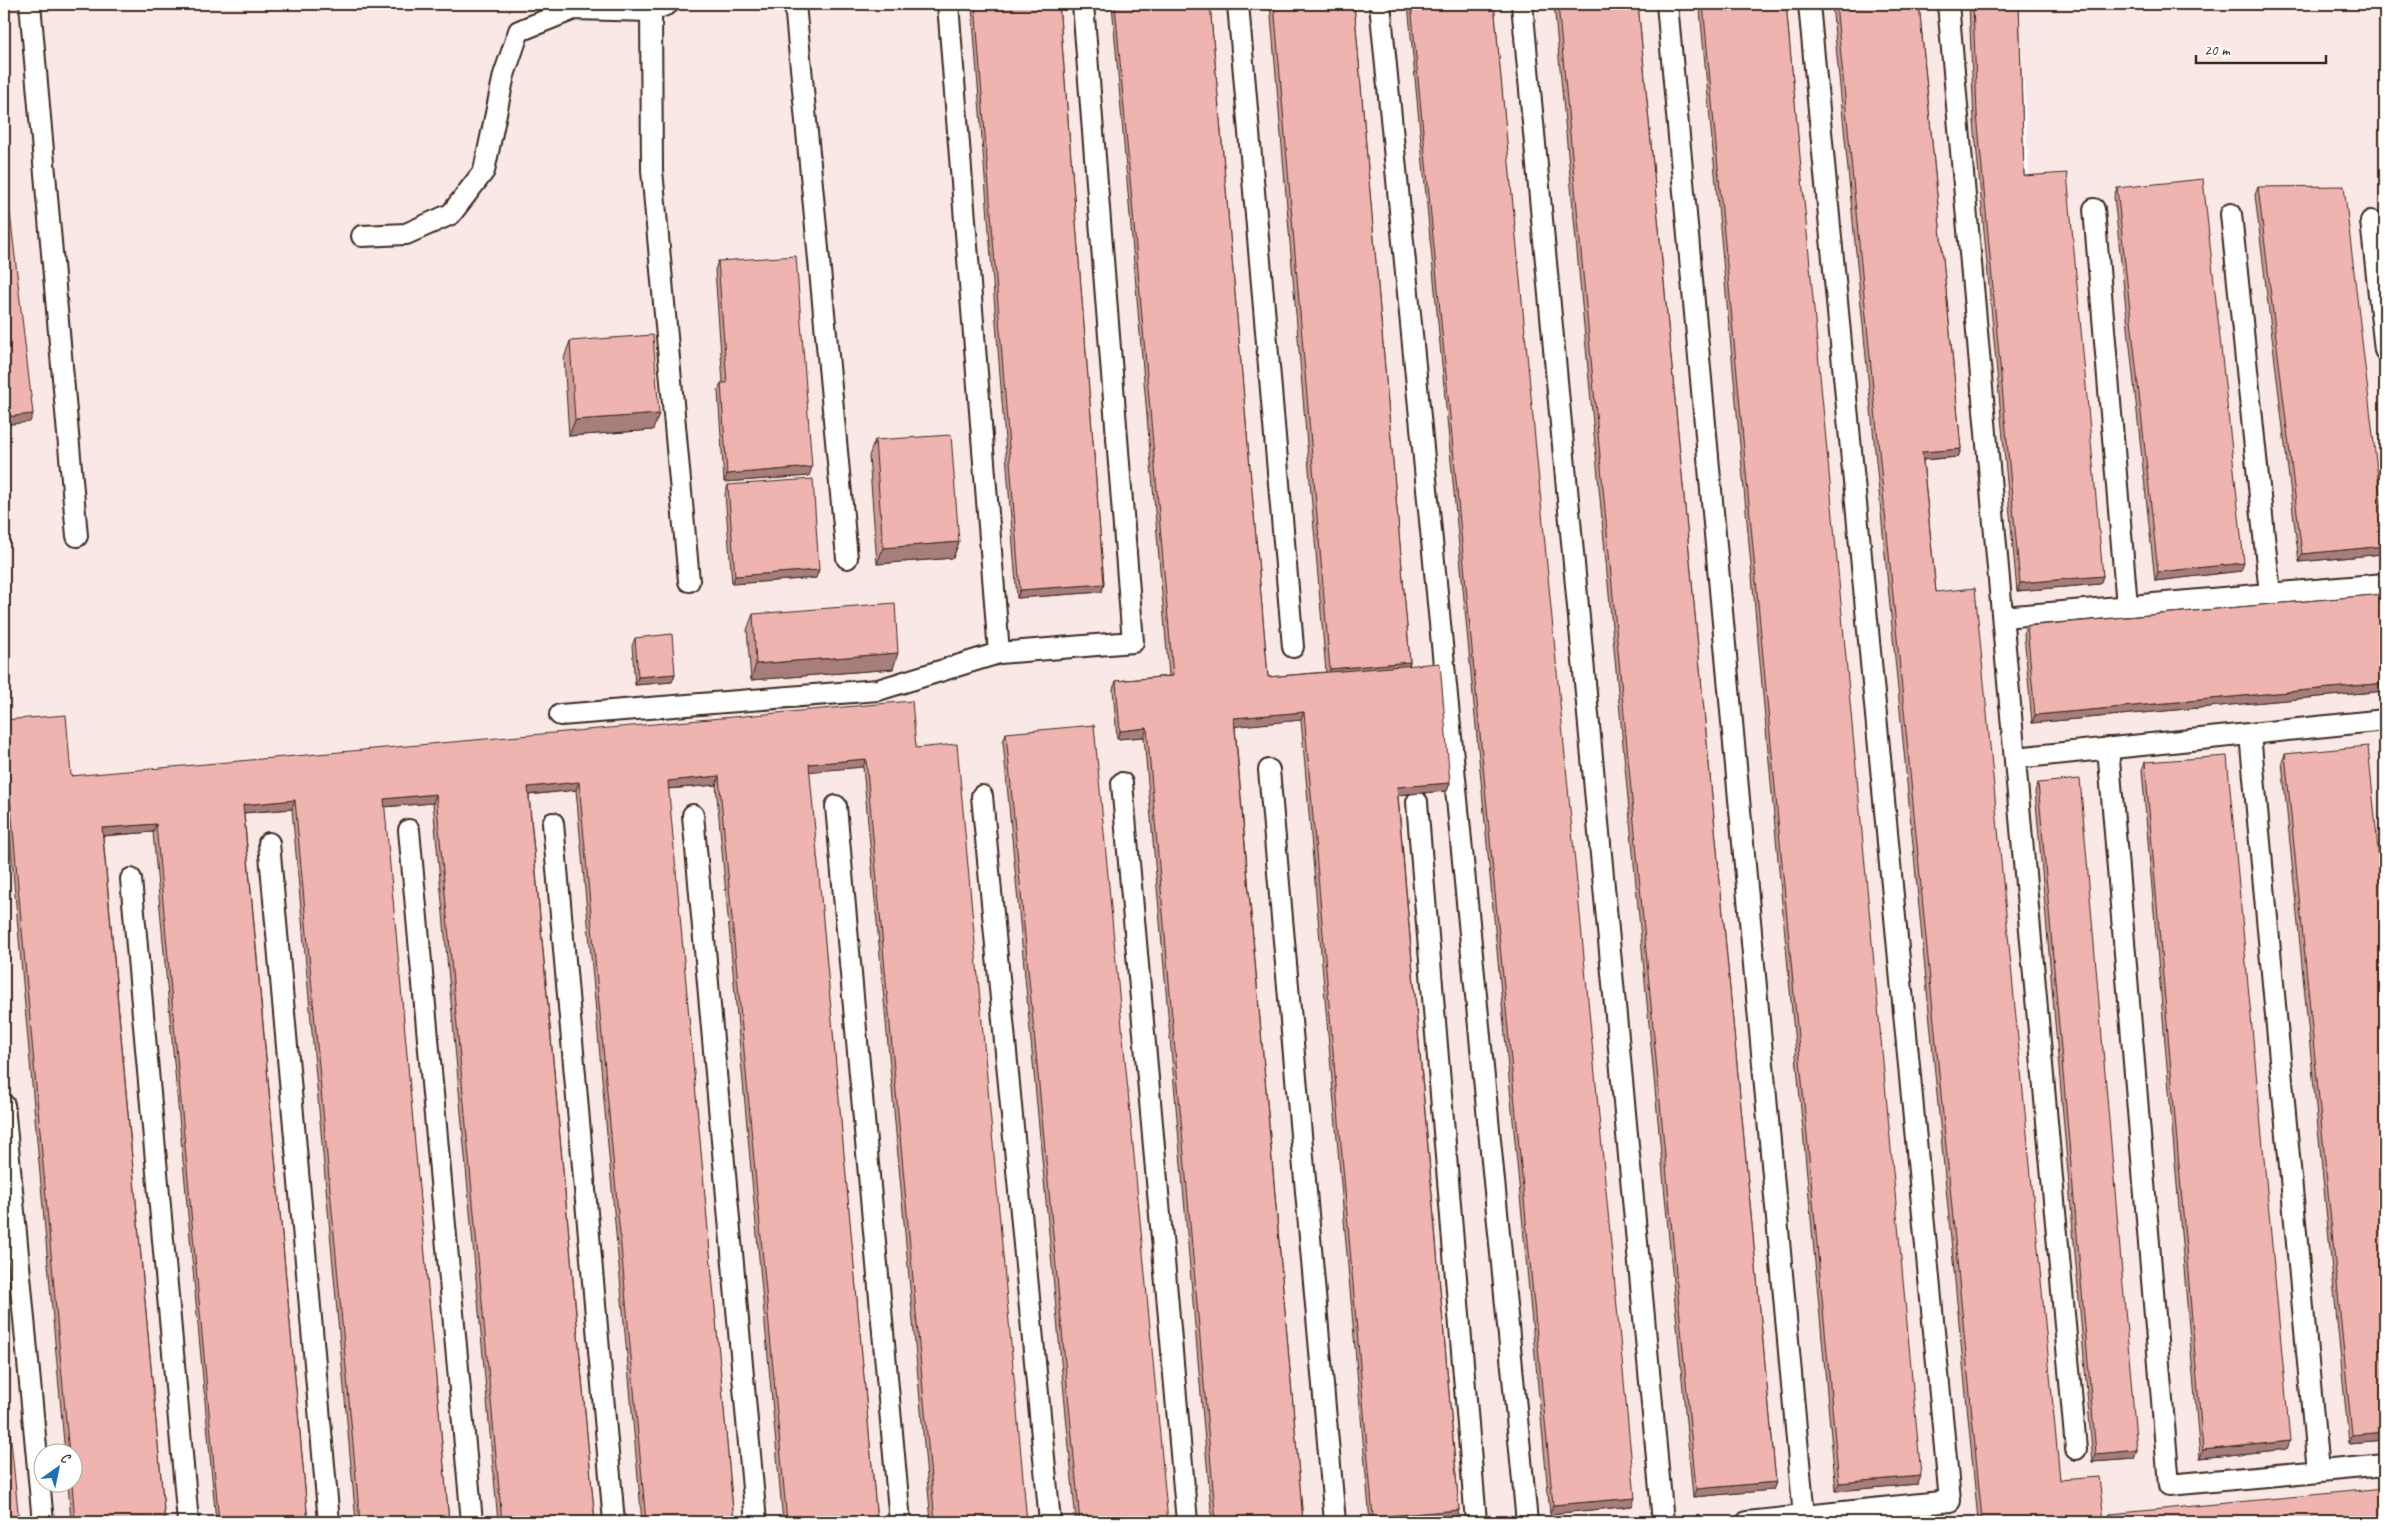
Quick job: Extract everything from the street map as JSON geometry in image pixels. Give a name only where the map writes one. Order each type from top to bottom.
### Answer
[{"type":"lane","points":[[30,4],[77,536]]},
{"type":"lane","points":[[795,4],[846,558]]},
{"type":"lane","points":[[948,4],[999,653]]},
{"type":"lane","points":[[560,715],[878,690],[999,653],[1133,642],[1083,4]]},
{"type":"lane","points":[[1238,4],[1293,647]]},
{"type":"lane","points":[[1380,4],[1527,1522]]},
{"type":"lane","points":[[1522,4],[1663,1522]]},
{"type":"lane","points":[[1667,4],[1804,1516]]},
{"type":"lane","points":[[1747,1522],[1950,1502],[1809,4]]},
{"type":"lane","points":[[1948,4],[2076,1449]]},
{"type":"lane","points":[[362,236],[406,234],[451,214],[484,171],[504,75],[519,31],[572,6],[659,7],[652,170],[689,581]]},
{"type":"lane","points":[[2094,209],[2127,606]]},
{"type":"lane","points":[[2231,214],[2270,594]]},
{"type":"lane","points":[[2371,221],[2385,350]]},
{"type":"lane","points":[[2003,617],[2385,584]]},
{"type":"lane","points":[[2015,758],[2385,720]]},
{"type":"lane","points":[[2250,734],[2318,1471]]},
{"type":"lane","points":[[2108,748],[2169,1485],[2385,1465]]},
{"type":"lane","points":[[1270,770],[1334,1522]]},
{"type":"lane","points":[[1122,783],[1187,1522]]},
{"type":"lane","points":[[982,796],[1050,1522]]},
{"type":"lane","points":[[1417,802],[1476,1522]]},
{"type":"lane","points":[[836,806],[900,1522]]},
{"type":"lane","points":[[693,815],[756,1522]]},
{"type":"lane","points":[[553,823],[614,1522]]},
{"type":"lane","points":[[409,830],[472,1522]]},
{"type":"lane","points":[[269,843],[329,1522]]},
{"type":"lane","points":[[131,879],[188,1522]]},
{"type":"lane","points":[[4,1105],[43,1522]]},
{"type":"shaded area","points":[[4,4],[2013,4],[2018,176],[2029,176],[2019,4],[2385,4],[2385,1522],[4,1522]]},
{"type":"building","points":[[975,4],[1059,4],[1104,584],[1020,590]]},
{"type":"building","points":[[1115,4],[1210,4],[1268,677],[1440,663],[1450,783],[1397,787],[1459,1510],[1373,1517],[1304,712],[1234,718],[1303,1522],[1216,1522],[1147,728],[1120,731],[1116,681],[1173,676]]},
{"type":"building","points":[[1274,4],[1354,4],[1410,662],[1330,669]]},
{"type":"building","points":[[1411,4],[1494,4],[1635,1498],[1553,1505]]},
{"type":"building","points":[[1558,4],[1638,4],[1776,1482],[1696,1489]]},
{"type":"building","points":[[1703,4],[1786,4],[1921,1476],[1839,1483]]},
{"type":"building","points":[[1836,4],[1919,4],[1961,449],[1922,452],[1936,592],[1975,588],[2060,1480],[2099,1477],[2104,1522],[1953,1522],[1982,1519]]},
{"type":"building","points":[[1973,4],[2019,4],[2024,176],[2067,173],[2103,576],[2020,583],[1977,114]]},
{"type":"building","points":[[4,160],[33,414],[4,417]]},
{"type":"building","points":[[2203,179],[2244,563],[2158,572],[2117,188]]},
{"type":"building","points":[[2344,186],[2385,546],[2302,554],[2258,187]]},
{"type":"building","points":[[796,256],[812,467],[727,474],[721,383],[727,383],[718,261]]},
{"type":"building","points":[[653,335],[659,414],[575,420],[570,341]]},
{"type":"building","points":[[951,435],[959,542],[883,548],[875,440]]},
{"type":"building","points":[[813,479],[819,570],[735,576],[728,485]]},
{"type":"building","points":[[2385,594],[2385,683],[2035,715],[2027,626]]},
{"type":"building","points":[[895,603],[898,653],[756,664],[753,614]]},
{"type":"building","points":[[672,634],[675,674],[638,677],[635,638]]},
{"type":"building","points":[[912,701],[916,748],[957,744],[1027,1522],[935,1522],[866,759],[809,764],[877,1522],[787,1522],[719,776],[668,781],[734,1522],[646,1522],[579,782],[528,787],[595,1522],[502,1522],[436,794],[384,799],[449,1522],[360,1522],[295,800],[243,805],[308,1522],[219,1522],[156,824],[102,828],[165,1522],[75,1522],[73,1494],[82,1494],[82,1444],[68,1444],[4,720],[66,715],[71,776]]},
{"type":"building","points":[[1094,725],[1168,1522],[1080,1522],[1006,733]]},
{"type":"building","points":[[2368,746],[2385,921],[2385,1432],[2352,1435],[2285,754]]},
{"type":"building","points":[[2227,756],[2290,1441],[2203,1450],[2145,762]]},
{"type":"building","points":[[2080,779],[2137,1450],[2096,1454],[2038,783]]},
{"type":"building","points":[[4,1369],[19,1522],[4,1522]]},
{"type":"building","points":[[2385,1488],[2385,1522],[2111,1522],[2110,1514]]}]
